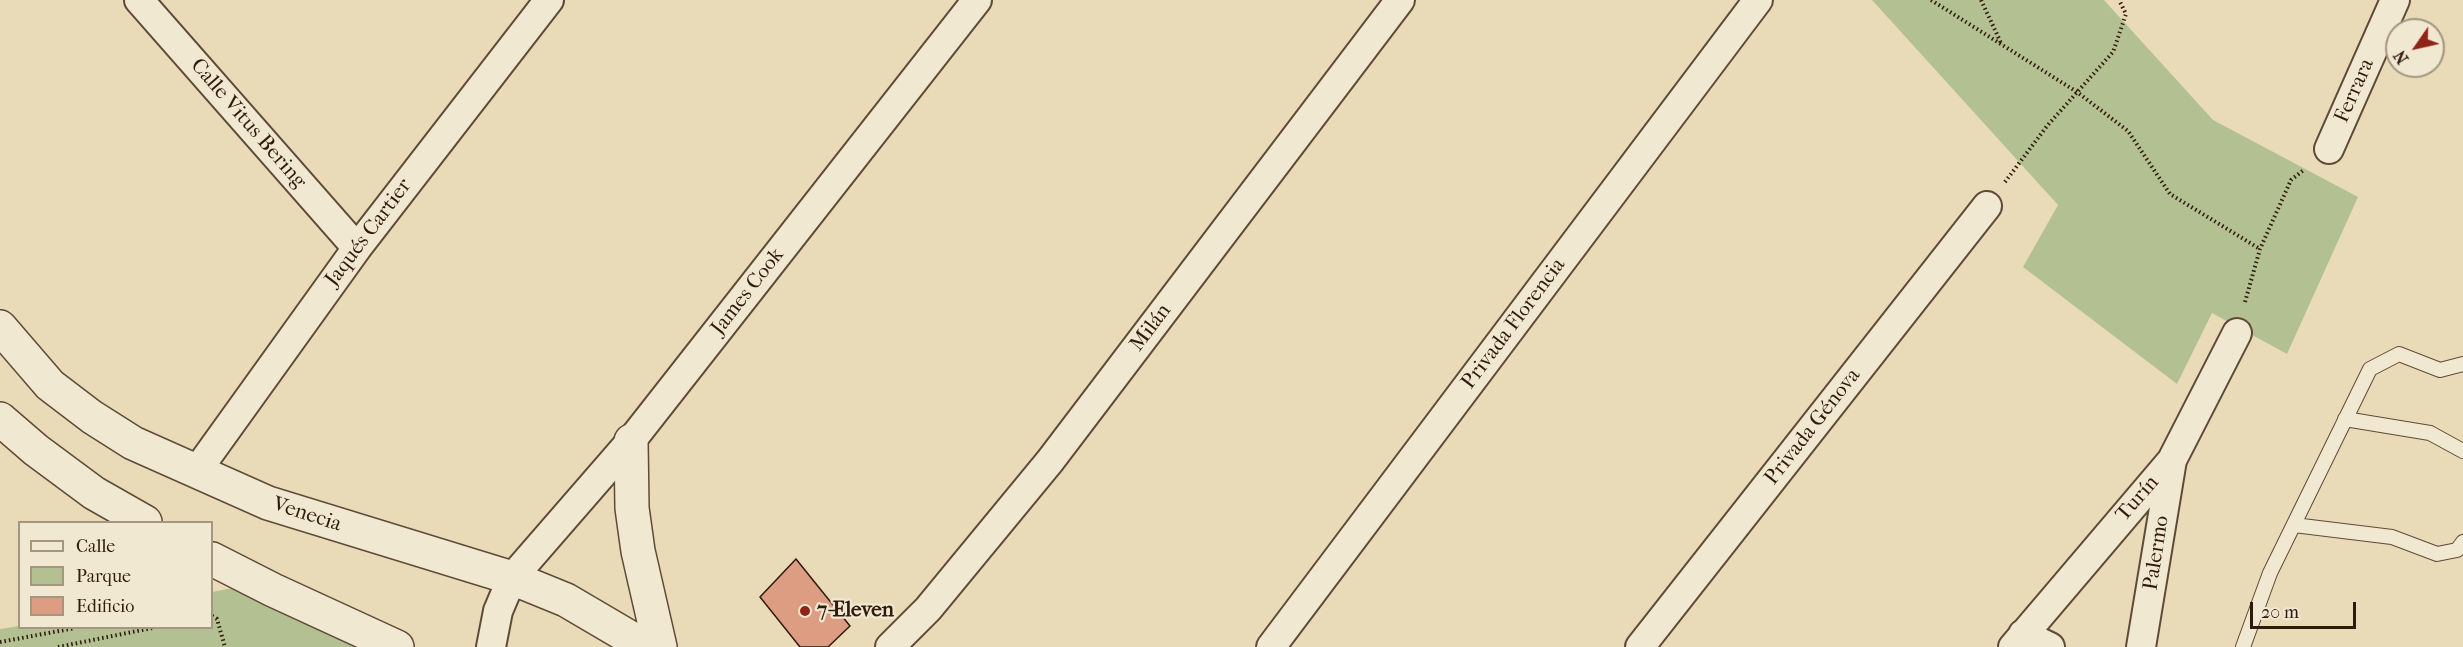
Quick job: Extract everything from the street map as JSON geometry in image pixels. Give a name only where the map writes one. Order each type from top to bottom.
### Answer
[{"type":"street","name":"Jaqués Cartier","points":[[196,472],[357,248],[549,0]]},
{"type":"street","name":"James Cook","points":[[491,647],[498,611],[512,578],[631,441],[977,0]]},
{"type":"street","name":"Milán","points":[[890,647],[928,609],[1050,461],[1400,0]]},
{"type":"street","name":"Privada Florencia","points":[[1271,647],[1758,0]]},
{"type":"street","name":"Ferrara","points":[[2329,149],[2395,0]]},
{"type":"street","name":"Calle Vitus Bering","points":[[145,2],[357,248]]},
{"type":"street","name":"Privada Génova","points":[[1640,647],[1987,206]]},
{"type":"street","name":"Venecia","points":[[0,327],[50,385],[92,417],[133,442],[268,503],[512,578],[566,600],[646,647]]},
{"type":"street","name":"Turín","points":[[2018,640],[2172,460],[2236,333]]},
{"type":"street","points":[[0,418],[36,450],[86,487],[143,521]]},
{"type":"street","points":[[631,441],[632,508],[636,540],[660,647]]},
{"type":"street","name":"Palermo","points":[[2142,647],[2172,460]]},
{"type":"street","points":[[213,560],[397,647]]},
{"type":"street","points":[[2018,640],[2050,647]]},
{"type":"lane","points":[[2243,647],[2270,573],[2370,369],[2399,354],[2440,370],[2463,364]]},
{"type":"lane","points":[[2345,419],[2430,433],[2463,451]]},
{"type":"lane","points":[[2294,525],[2392,537],[2437,554],[2457,550],[2463,542]]},
{"type":"path","points":[[1931,0],[2077,92],[2128,131],[2170,194],[2260,249]]},
{"type":"path","points":[[1981,0],[2002,46]]},
{"type":"path","points":[[1987,206],[2047,126],[2113,52],[2126,14],[2120,0]]},
{"type":"path","points":[[2236,333],[2260,249],[2292,180],[2329,149]]},
{"type":"path","points":[[213,617],[217,619],[225,647]]},
{"type":"path","points":[[0,642],[64,629]]},
{"type":"path","points":[[58,647],[143,629]]},
{"type":"path","points":[[12,639],[14,647]]},
{"type":"green space","points":[[1872,0],[2104,0],[2213,120],[2358,197],[2287,354],[2212,313],[2177,384],[2023,267],[2058,205]]},
{"type":"green space","points":[[243,586],[361,647],[0,647],[0,629],[18,626],[18,629],[213,629],[213,592]]},
{"type":"building","name":"7-Eleven","points":[[796,559],[850,626],[828,647],[800,647],[760,597]]},
{"type":"place","name":"7-Eleven","points":[[805,611]]}]
